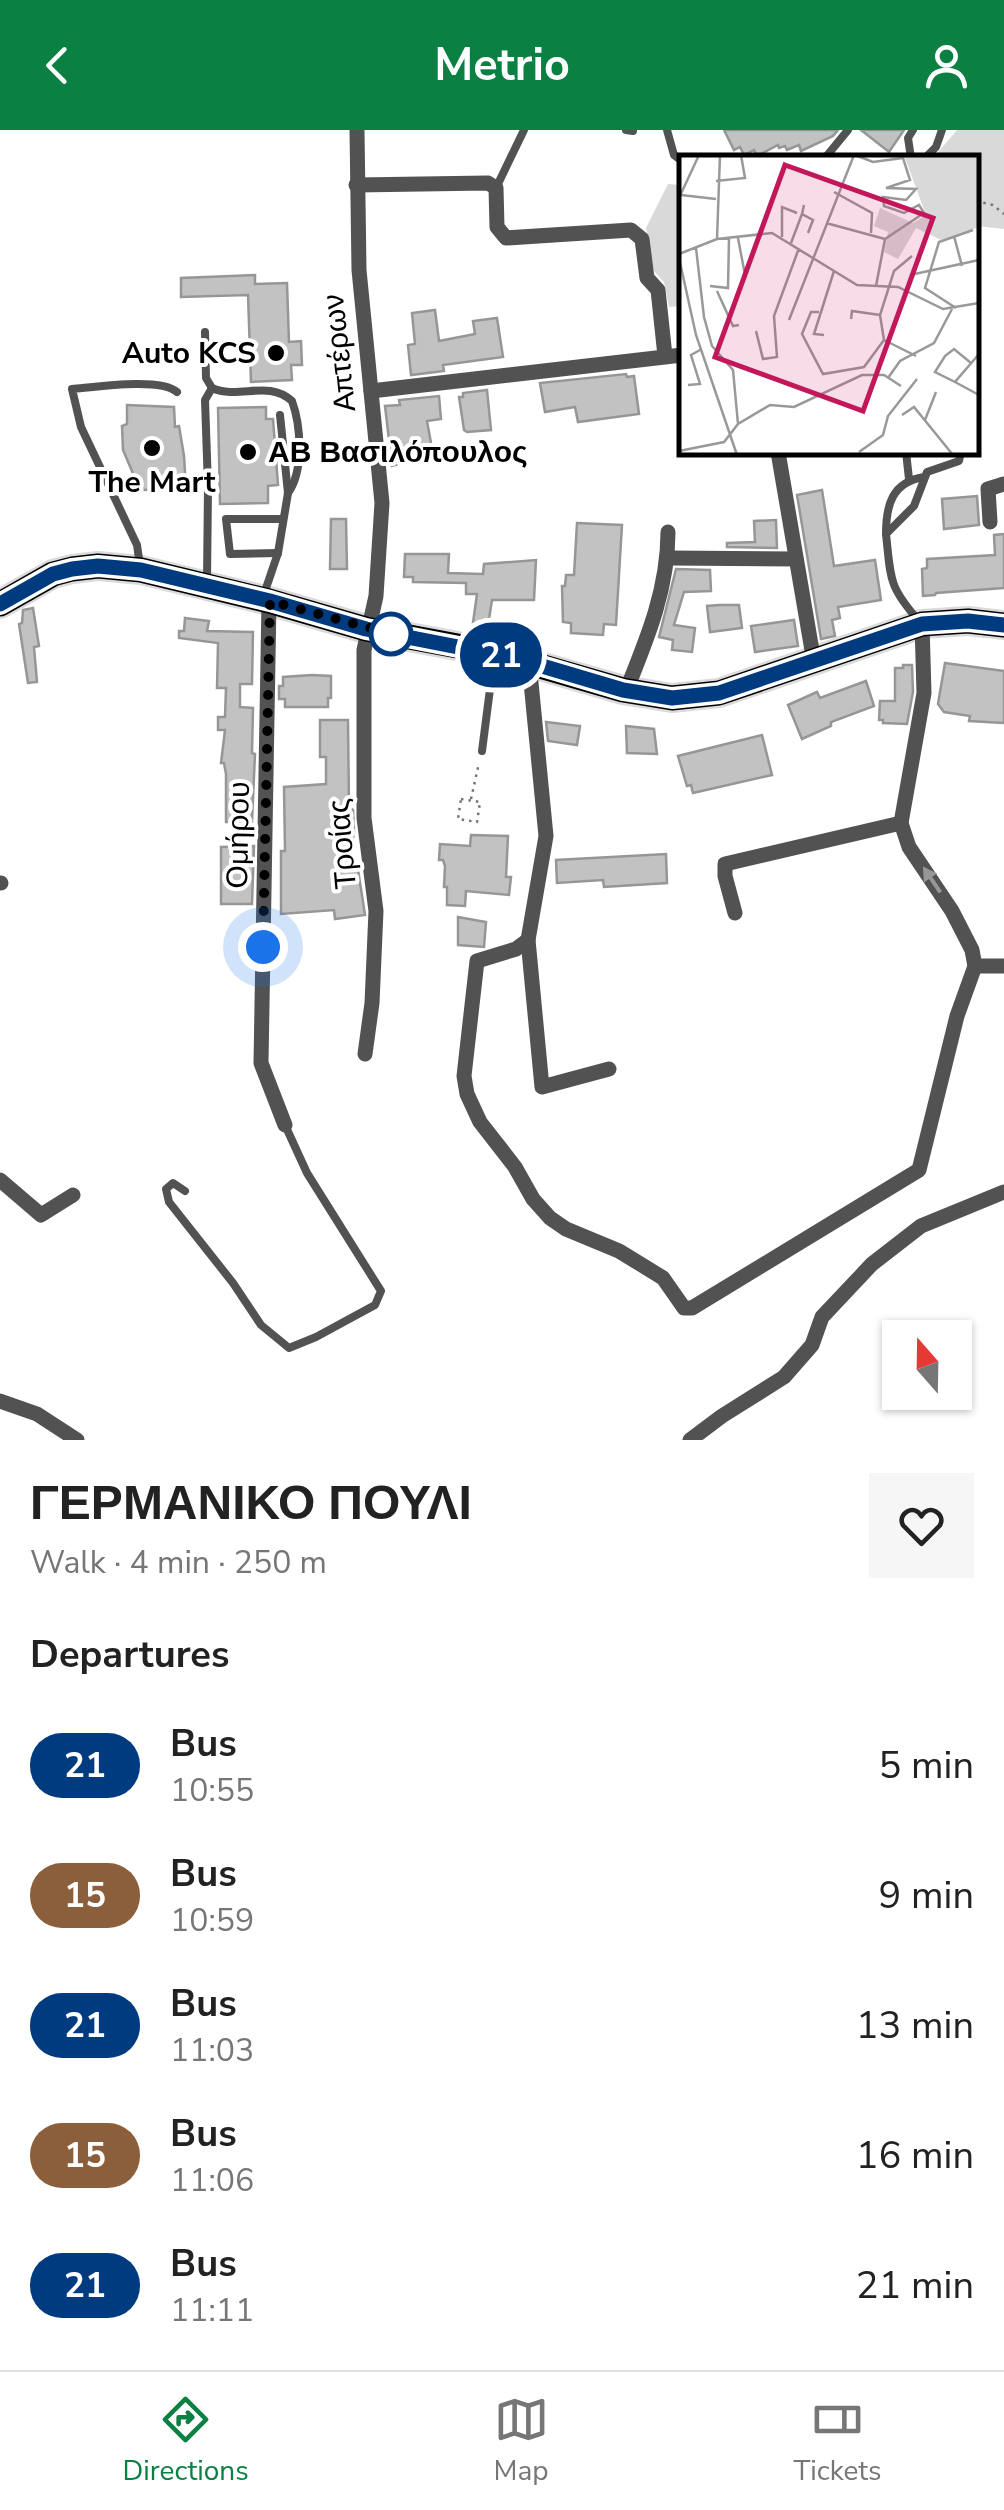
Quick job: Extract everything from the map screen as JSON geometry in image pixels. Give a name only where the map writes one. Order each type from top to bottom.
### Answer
[{"type":"main road","points":[[0,604],[53,574],[72,569],[98,566],[141,570],[366,629],[494,654],[626,691],[672,698],[696,698],[922,624],[968,621],[1004,625]]},
{"type":"street","name":"Απτέρων","points":[[357,130],[358,270],[382,503],[376,596],[366,629]]},
{"type":"street","points":[[356,185],[488,183],[496,188],[498,227],[506,238],[631,230],[642,240],[647,278],[658,290],[673,356],[371,391]]},
{"type":"street","points":[[779,455],[814,662]]},
{"type":"street","points":[[990,522],[988,489],[1004,484]]},
{"type":"street","points":[[626,691],[654,621],[668,558],[668,532]]},
{"type":"street","points":[[668,558],[796,559]]},
{"type":"street","name":"Ομήρου","points":[[266,600],[261,1063],[285,1125]]},
{"type":"street","points":[[528,940],[516,949],[477,961],[464,1076],[467,1094],[480,1122],[550,1218],[566,1229],[619,1251],[662,1278],[684,1308],[692,1308],[919,1170],[957,1016],[975,966],[972,950],[952,910],[909,847],[901,823],[924,693],[922,624]]},
{"type":"street","name":"Τροίας","points":[[365,1054],[372,1003],[376,911],[364,818],[366,629]]},
{"type":"street","points":[[529,662],[546,836],[528,940],[542,1087],[609,1068]]},
{"type":"street","points":[[735,913],[724,876],[725,864],[901,823]]},
{"type":"street","points":[[975,966],[1004,966]]},
{"type":"street","points":[[0,1180],[42,1215],[73,1195]]},
{"type":"street","points":[[690,1440],[784,1378],[812,1344],[822,1317],[872,1264],[921,1226],[1004,1192]]},
{"type":"street","points":[[0,1401],[36,1414],[77,1440]]},
{"type":"lane","points":[[496,188],[524,130]]},
{"type":"lane","points":[[667,130],[674,155],[679,159]]},
{"type":"lane","points":[[828,155],[848,130]]},
{"type":"lane","points":[[911,155],[908,138],[913,130]]},
{"type":"lane","points":[[928,155],[936,147],[942,130]]},
{"type":"lane","points":[[205,332],[206,378],[212,388],[224,392],[267,389],[292,401],[298,467],[296,481],[288,492]]},
{"type":"lane","points":[[141,570],[138,545],[81,427],[72,390],[171,386],[177,392]]},
{"type":"lane","points":[[207,586],[205,400],[212,388]]},
{"type":"lane","points":[[266,600],[288,492],[280,415]]},
{"type":"lane","points":[[906,455],[909,479]]},
{"type":"lane","points":[[886,534],[914,506],[927,472],[959,461],[960,455]]},
{"type":"lane","points":[[922,624],[897,596],[886,534],[889,501],[896,489],[909,479],[924,476]]},
{"type":"lane","points":[[278,553],[230,554],[226,519],[284,519]]},
{"type":"lane","points":[[482,751],[494,654]]},
{"type":"lane","points":[[185,1191],[174,1183],[166,1189],[169,1202],[261,1324],[289,1348],[375,1305],[381,1291],[307,1173],[285,1125]]},
{"type":"path","points":[[979,202],[994,205],[1004,214]]},
{"type":"path","points":[[470,800],[482,751]]},
{"type":"path","points":[[460,799],[470,800],[480,802],[477,822],[458,819],[460,799]]},
{"type":"shaded area","points":[[957,130],[1004,130],[1004,229],[979,226],[979,155],[936,155]]},
{"type":"shaded area","points":[[668,184],[679,185],[679,306],[669,307],[664,282],[654,271],[646,228]]},
{"type":"building","points":[[724,130],[838,130],[801,151],[799,145],[787,150],[778,145],[759,155],[754,150],[744,155],[740,147],[734,150]]},
{"type":"building","points":[[861,130],[904,130],[889,152]]},
{"type":"building","points":[[255,275],[255,284],[287,283],[289,342],[301,341],[302,365],[291,365],[292,380],[251,382],[248,295],[181,297],[181,278]]},
{"type":"building","points":[[435,310],[439,341],[475,334],[473,321],[497,318],[503,357],[443,365],[444,371],[411,375],[408,345],[415,344],[412,313]]},
{"type":"building","points":[[634,376],[639,414],[578,422],[575,407],[545,412],[540,383]]},
{"type":"building","points":[[487,390],[491,430],[467,432],[459,397]]},
{"type":"building","points":[[439,396],[441,419],[427,421],[433,454],[392,466],[385,406],[400,405],[399,400]]},
{"type":"building","name":"The Mart","points":[[127,405],[174,407],[186,489],[140,490],[123,450],[122,426],[127,424]]},
{"type":"building","name":"ΑΒ Βασιλόπουλος","points":[[266,407],[266,419],[273,419],[278,485],[268,486],[268,503],[220,504],[218,408]]},
{"type":"building","points":[[822,490],[834,566],[875,560],[881,600],[838,607],[840,618],[832,620],[835,636],[821,639],[797,495]]},
{"type":"building","points":[[977,496],[979,525],[944,529],[942,499]]},
{"type":"building","points":[[331,519],[346,519],[347,569],[330,569]]},
{"type":"building","points":[[776,520],[777,548],[727,547],[727,543],[755,542],[754,521]]},
{"type":"building","points":[[577,523],[622,525],[616,625],[604,624],[603,635],[571,633],[571,623],[563,622],[562,586],[566,575],[574,575]]},
{"type":"building","points":[[1004,534],[1004,588],[923,596],[922,569],[927,568],[927,559],[995,555],[994,535]]},
{"type":"building","points":[[405,554],[449,554],[448,573],[483,574],[484,564],[536,560],[534,600],[492,600],[487,632],[472,630],[477,594],[466,594],[466,583],[413,582],[413,577],[404,577]]},
{"type":"building","points":[[676,569],[710,570],[711,591],[684,592],[674,625],[695,628],[692,652],[672,650],[673,640],[659,637]]},
{"type":"building","points":[[739,605],[742,628],[710,632],[707,606]]},
{"type":"building","points":[[33,608],[39,646],[34,647],[37,682],[28,683],[19,624],[23,610]]},
{"type":"building","points":[[185,618],[209,621],[207,631],[253,632],[252,684],[240,684],[240,707],[253,708],[252,822],[226,822],[226,774],[221,763],[225,730],[218,730],[218,717],[225,717],[226,688],[217,688],[218,643],[179,638]]},
{"type":"building","points":[[794,620],[798,646],[755,652],[751,626]]},
{"type":"building","points":[[945,663],[1004,671],[1004,723],[969,721],[970,716],[944,712],[938,704]]},
{"type":"building","points":[[912,665],[913,692],[907,724],[883,723],[879,720],[880,701],[895,701],[895,668]]},
{"type":"building","points":[[331,676],[328,707],[285,707],[285,699],[279,699],[283,677]]},
{"type":"building","points":[[866,681],[874,706],[831,722],[831,726],[802,739],[788,705],[817,692],[820,698]]},
{"type":"building","points":[[320,720],[348,720],[349,807],[353,810],[354,832],[353,838],[346,838],[352,865],[357,863],[365,915],[335,919],[334,910],[281,914],[284,787],[326,784],[326,757],[320,757]]},
{"type":"building","points":[[546,722],[580,726],[577,745],[548,741]]},
{"type":"building","points":[[626,726],[654,729],[657,754],[627,753]]},
{"type":"building","points":[[762,735],[772,775],[693,793],[691,785],[687,786],[678,756]]},
{"type":"building","points":[[471,835],[508,836],[509,895],[466,891],[465,906],[447,905],[440,844],[470,846]]},
{"type":"building","points":[[254,846],[252,904],[221,904],[221,847]]},
{"type":"building","points":[[666,854],[667,883],[604,887],[603,880],[557,883],[556,860]]},
{"type":"building","points":[[458,917],[486,922],[484,947],[458,945]]},
{"type":"bus line","name":"21","points":[[0,604],[53,574],[72,569],[98,566],[141,570],[366,629],[515,658],[623,690],[672,698],[719,693],[922,624],[968,621],[1004,625]]},
{"type":"place","name":"Auto KCS","points":[[276,353]]},
{"type":"place","name":"The Mart","points":[[152,448]]},
{"type":"place","name":"ΑΒ Βασιλόπουλος","points":[[248,452]]},
{"type":"route","points":[[263,947],[270,601],[396,635],[391,634]]}]
